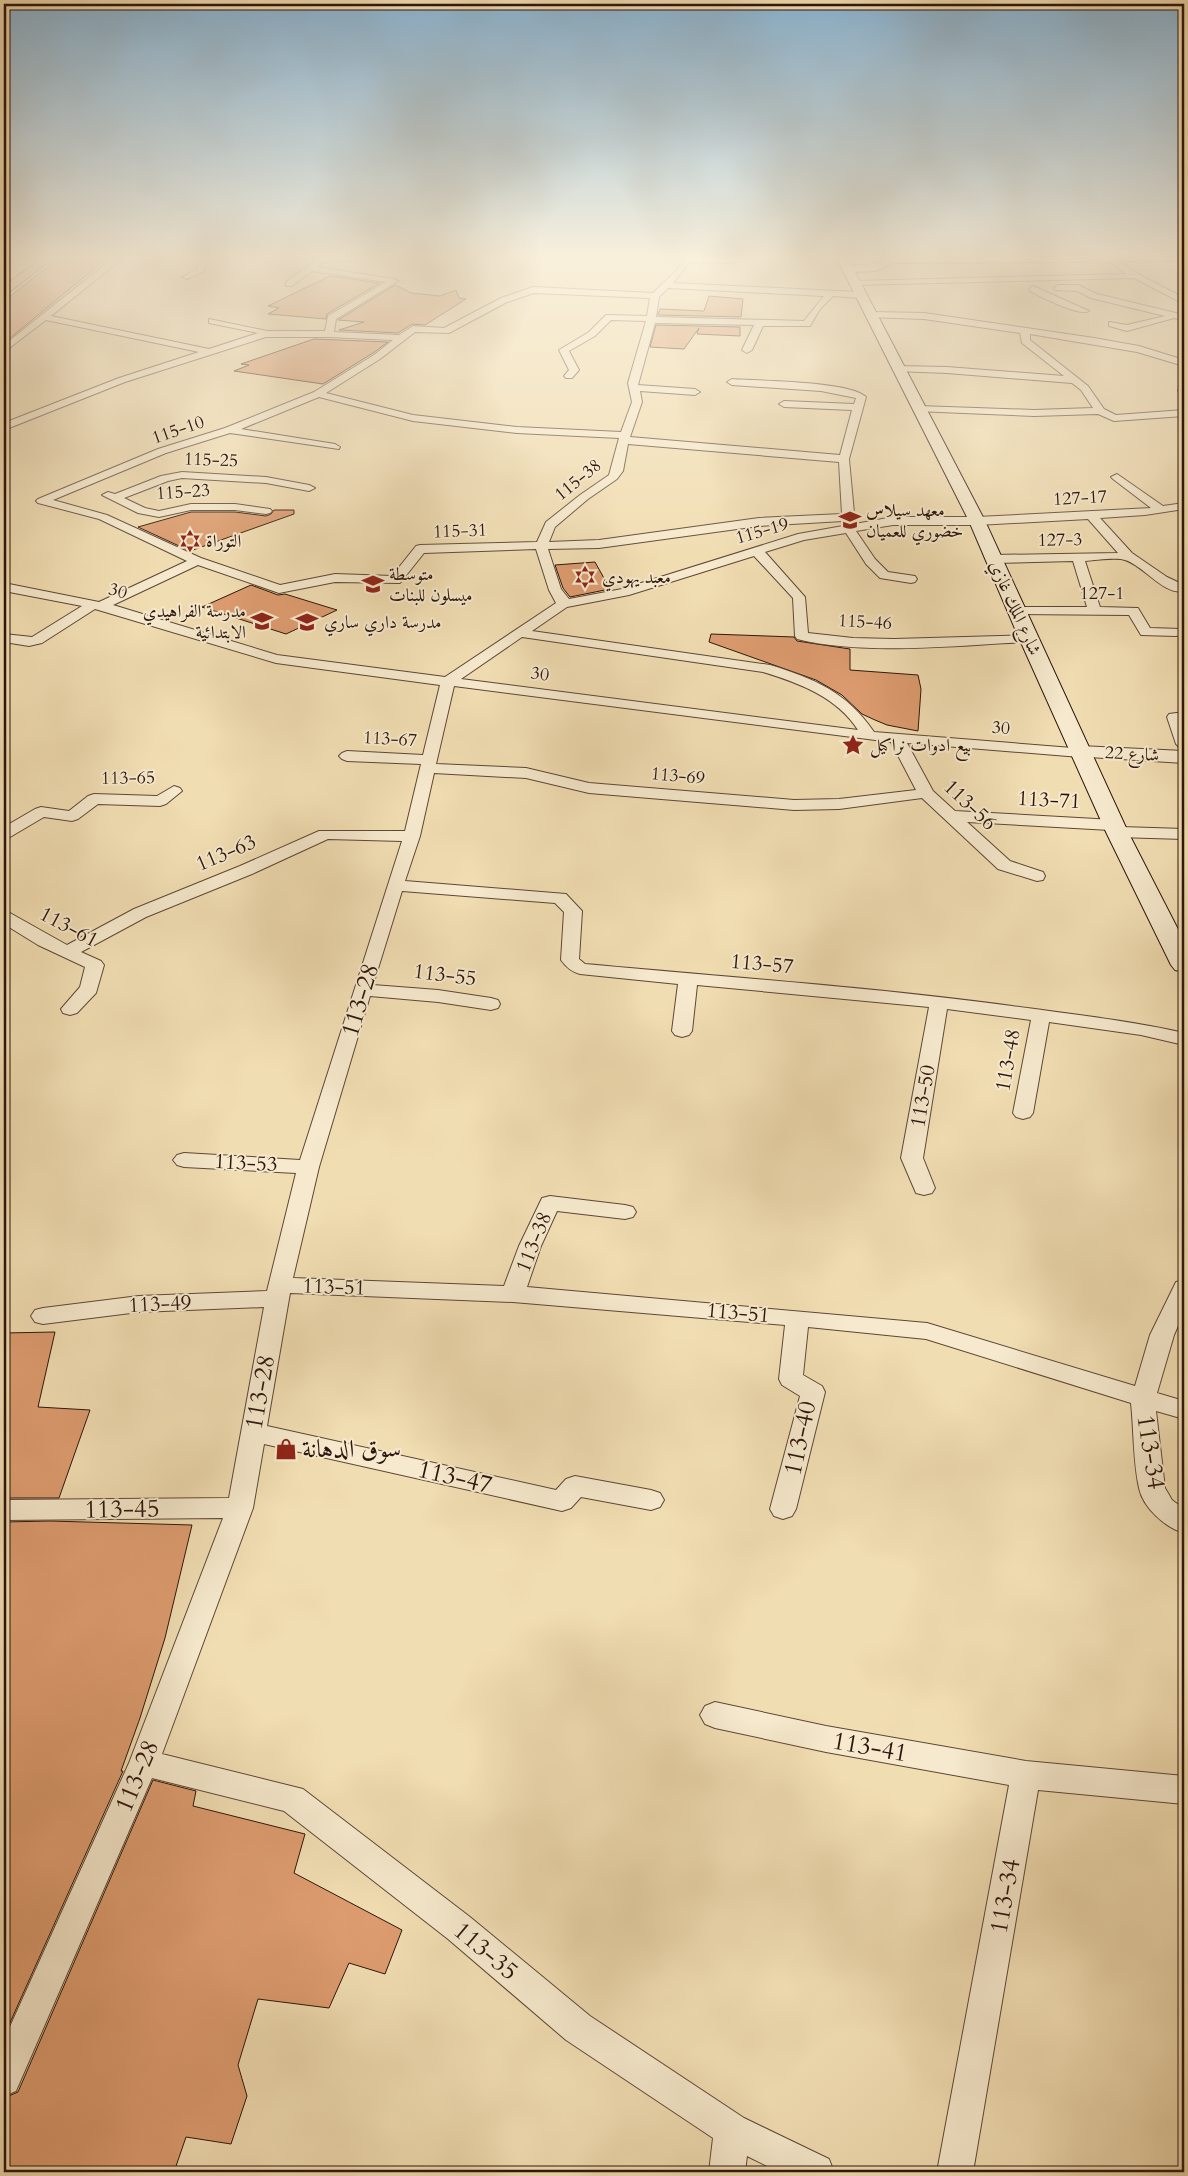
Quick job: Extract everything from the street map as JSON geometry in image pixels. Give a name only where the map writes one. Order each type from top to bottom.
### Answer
[{"type":"street","name":"شارع الملك غازي","points":[[892,357],[977,521],[1080,752],[1184,965]]},
{"type":"street","name":"شارع 22","points":[[1080,752],[1184,757]]},
{"type":"lane","points":[[4,427],[122,380],[190,357]]},
{"type":"lane","name":"115-10","points":[[42,501],[162,451],[229,430],[318,394],[377,357]]},
{"type":"lane","points":[[567,357],[574,370],[569,376]]},
{"type":"lane","name":"115-38","points":[[541,546],[550,525],[613,477],[617,471],[624,438],[637,402],[633,383],[640,357]]},
{"type":"lane","points":[[1045,357],[1085,388],[1100,411]]},
{"type":"lane","points":[[1163,357],[1184,363]]},
{"type":"lane","points":[[898,369],[947,370],[1074,380]]},
{"type":"lane","points":[[732,382],[825,389],[858,394],[861,397],[857,418],[844,459],[849,523],[870,561],[884,575],[911,579]]},
{"type":"lane","points":[[634,388],[695,392]]},
{"type":"lane","points":[[318,394],[413,418],[517,430],[844,459]]},
{"type":"lane","points":[[784,404],[858,407]]},
{"type":"lane","points":[[919,409],[1034,413],[1100,411],[1114,418],[1184,413]]},
{"type":"lane","points":[[229,430],[335,447]]},
{"type":"lane","name":"115-25","points":[[114,498],[165,478],[182,475],[266,480],[309,488]]},
{"type":"lane","points":[[1117,477],[1160,509]]},
{"type":"lane","name":"115-23","points":[[78,486],[114,498],[142,511],[159,514],[191,507],[235,507],[266,511]]},
{"type":"lane","name":"115-31","points":[[42,501],[103,517],[197,561],[279,588],[335,578],[396,580],[420,550],[599,544],[759,522],[849,523]]},
{"type":"lane","name":"127-17","points":[[977,521],[1091,515],[1184,506]]},
{"type":"lane","points":[[1091,515],[1128,556],[1164,580],[1180,588]]},
{"type":"lane","name":"115-19","points":[[563,604],[624,592],[849,523],[977,521]]},
{"type":"lane","points":[[448,681],[563,604],[562,598],[556,590],[541,546]]},
{"type":"lane","name":"115-46","points":[[756,550],[799,597],[802,636],[853,642],[894,643],[1028,638]]},
{"type":"lane","name":"127-3","points":[[993,559],[1128,556]]},
{"type":"lane","points":[[1078,557],[1095,611]]},
{"type":"lane","points":[[4,638],[37,640],[98,605],[197,561]]},
{"type":"lane","name":"30","points":[[4,587],[98,605],[276,659],[869,736],[1080,752]]},
{"type":"lane","name":"127-1","points":[[1016,611],[1133,611],[1146,632],[1176,632]]},
{"type":"lane","points":[[521,633],[765,668],[794,677],[819,689],[852,712],[869,736]]},
{"type":"lane","name":"113-28","points":[[4,2079],[144,1763],[240,1508],[279,1292],[308,1167],[395,885],[412,836],[448,681]]},
{"type":"lane","points":[[1184,716],[1174,717],[1184,744]]},
{"type":"lane","name":"113-56","points":[[897,739],[926,793],[1004,865],[1037,876]]},
{"type":"lane","name":"113-67","points":[[347,756],[429,764]]},
{"type":"lane","name":"113-69","points":[[429,764],[526,773],[589,788],[794,806],[839,804],[926,793]]},
{"type":"lane","name":"113-65","points":[[4,834],[40,812],[72,816],[94,799],[160,801],[174,791]]},
{"type":"lane","name":"113-71","points":[[950,816],[1184,834]]},
{"type":"lane","name":"113-63","points":[[67,952],[140,913],[246,870],[325,834],[412,836]]},
{"type":"lane","name":"113-57","points":[[395,885],[560,898],[573,911],[570,960],[580,969],[939,1002],[1141,1028],[1184,1039]]},
{"type":"lane","name":"113-61","points":[[4,917],[67,952],[95,965],[89,989],[70,1009]]},
{"type":"lane","points":[[682,1031],[688,980]]},
{"type":"lane","name":"113-55","points":[[363,990],[438,996],[491,1004]]},
{"type":"lane","name":"113-50","points":[[924,1188],[912,1158],[939,1002]]},
{"type":"lane","name":"113-48","points":[[1023,1113],[1041,1015]]},
{"type":"lane","name":"113-53","points":[[184,1160],[308,1167]]},
{"type":"lane","name":"113-38","points":[[513,1294],[530,1246],[550,1203],[625,1212]]},
{"type":"lane","points":[[1143,1399],[1162,1335],[1184,1288]]},
{"type":"lane","name":"113-51","points":[[279,1292],[513,1294],[926,1331],[1184,1410]]},
{"type":"lane","name":"113-49","points":[[43,1316],[139,1304],[279,1292]]},
{"type":"lane","name":"113-40","points":[[784,1509],[813,1392],[791,1379],[797,1318]]},
{"type":"lane","name":"113-34","points":[[1143,1399],[1152,1490],[1162,1507],[1184,1522]]},
{"type":"lane","name":"113-47","points":[[253,1432],[562,1501],[575,1486],[651,1500]]},
{"type":"lane","name":"113-45","points":[[4,1510],[240,1508]]},
{"type":"lane","name":"113-41","points":[[715,1715],[826,1738],[1026,1775]]},
{"type":"lane","name":"113-35","points":[[144,1763],[292,1799],[458,1928],[578,2028],[732,2130],[816,2172]]},
{"type":"lane","points":[[1026,1775],[1184,1790]]},
{"type":"lane","name":"113-34","points":[[955,2172],[1026,1775]]},
{"type":"lane","points":[[727,2172],[732,2130]]},
{"type":"building","points":[[263,357],[367,357],[323,384],[234,371],[249,365],[241,364]]},
{"type":"building","name":"التوراة","points":[[274,510],[294,510],[294,514],[190,551],[138,527],[191,512],[235,512],[266,516]]},
{"type":"building","name":"معبد يهودي","points":[[595,562],[610,589],[570,597],[563,588],[555,565]]},
{"type":"building","points":[[251,585],[278,595],[285,594],[337,610],[286,634],[202,607]]},
{"type":"building","points":[[711,634],[794,637],[797,641],[850,649],[850,670],[918,675],[921,689],[918,731],[887,725],[862,714],[842,695],[816,680],[709,642]]},
{"type":"building","points":[[55,1332],[38,1407],[90,1410],[59,1498],[4,1498],[4,1333]]},
{"type":"building","points":[[50,1521],[192,1525],[165,1638],[121,1771],[123,1771],[4,2036],[4,1522]]},
{"type":"building","points":[[153,1780],[196,1791],[193,1806],[305,1834],[294,1873],[402,1930],[385,1974],[349,1963],[329,2008],[258,1999],[238,2065],[247,2096],[231,2144],[186,2137],[174,2172],[4,2172],[4,2098],[18,2092]]},
{"type":"place","name":"معهد سيلاس خضوري للعميان","points":[[850,520]]},
{"type":"place","name":"التوراة","points":[[190,541]]},
{"type":"place","name":"معبد يهودي","points":[[585,577]]},
{"type":"place","name":"متوسطة ميسلون للبنات","points":[[373,584]]},
{"type":"place","name":"مدرسة الفراهيدي الابتدائية","points":[[262,621]]},
{"type":"place","name":"مدرسة داري ساري","points":[[307,622]]},
{"type":"place","name":"بيع ادوات نراكيل","points":[[853,745]]},
{"type":"place","name":"سوق الدهانة","points":[[286,1449]]}]
